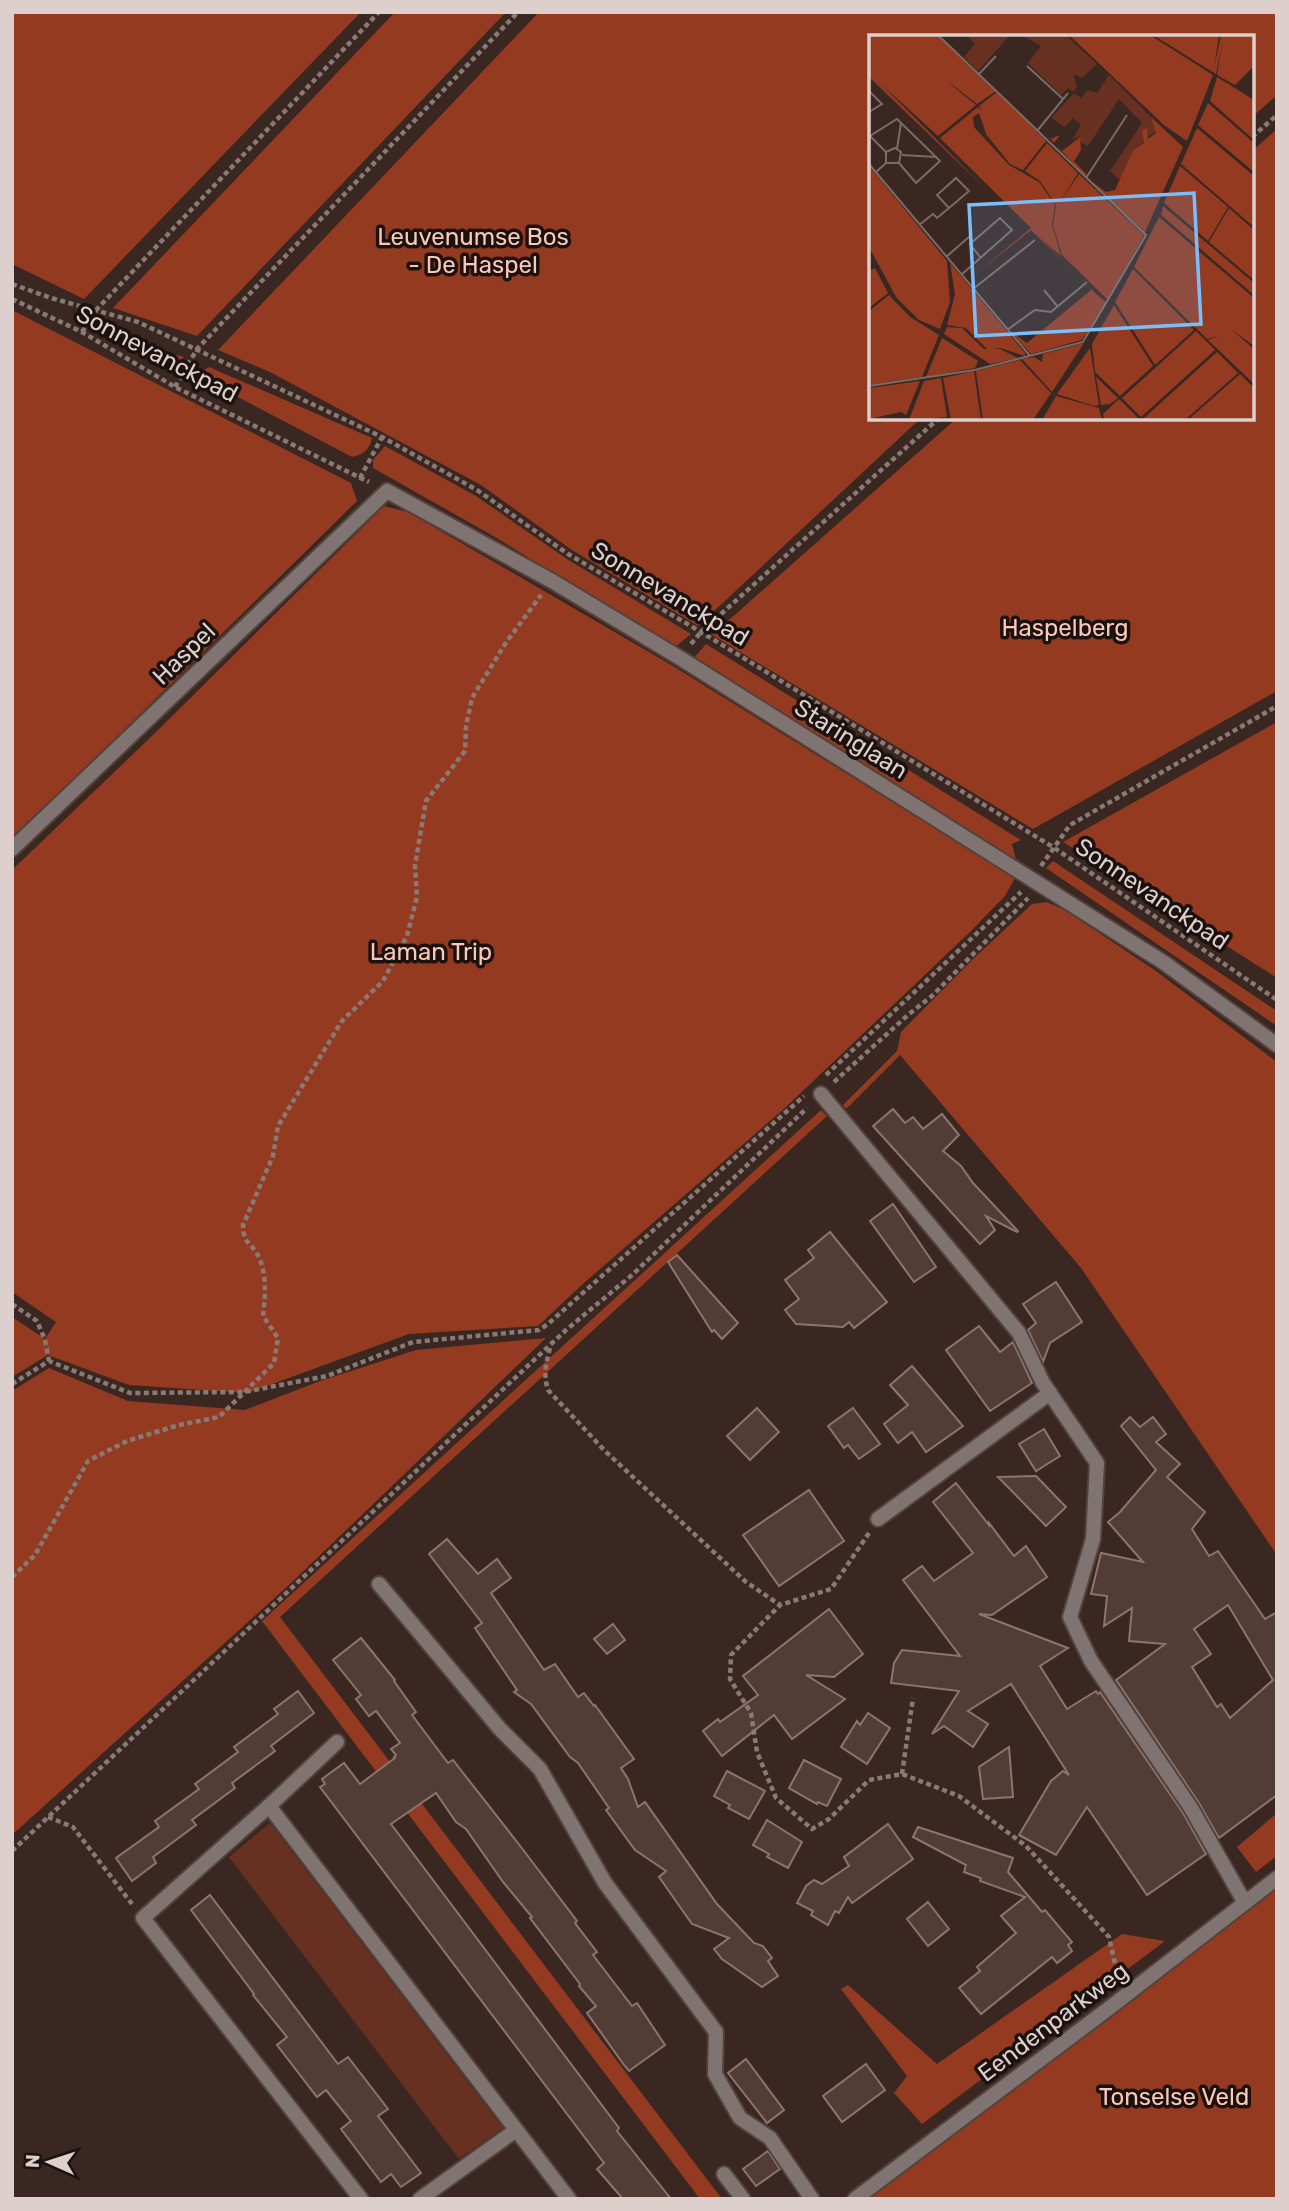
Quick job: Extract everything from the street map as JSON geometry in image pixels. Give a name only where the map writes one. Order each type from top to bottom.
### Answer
[{"type":"street","name":"Staringlaan","points":[[387,491],[552,581],[680,658],[1163,962],[1277,1045]]},
{"type":"street","name":"Haspel","points":[[12,849],[387,491]]},
{"type":"street","points":[[817,1091],[1020,1333],[1051,1393],[1097,1463],[1093,1539],[1070,1617],[1091,1661],[1191,1808],[1245,1903]]},
{"type":"street","points":[[878,1519],[1051,1393]]},
{"type":"street","points":[[379,1584],[499,1729],[540,1769],[605,1883],[716,2032],[715,2074],[740,2118],[770,2138],[812,2199]]},
{"type":"street","points":[[337,1741],[144,1919],[361,2199]]},
{"type":"street","points":[[269,1806],[569,2199]]},
{"type":"street","name":"Eendenparkweg","points":[[855,2199],[1277,1878]]},
{"type":"street","points":[[421,2199],[516,2130]]},
{"type":"street","points":[[724,2174],[743,2199]]},
{"type":"path","points":[[82,332],[97,309],[379,12]]},
{"type":"path","points":[[175,387],[197,349],[518,12]]},
{"type":"path","points":[[1254,135],[1277,115]]},
{"type":"path","name":"Sonnevanckpad","points":[[12,284],[51,298],[138,322],[382,437],[477,490],[568,554],[1053,847],[1277,1000]]},
{"type":"path","name":"Sonnevanckpad","points":[[12,299],[82,332],[175,387],[360,478],[382,437]]},
{"type":"path","points":[[701,632],[937,420]]},
{"type":"path","points":[[12,1577],[35,1555],[88,1461],[127,1441],[178,1425],[219,1417],[274,1363],[278,1338],[263,1316],[266,1292],[264,1272],[259,1256],[243,1237],[243,1226],[273,1156],[278,1126],[342,1021],[383,981],[407,936],[418,897],[415,865],[426,801],[465,751],[466,726],[472,698],[522,619],[552,581],[568,554]]},
{"type":"path","points":[[1053,847],[1070,825],[1277,706]]},
{"type":"path","points":[[822,1079],[1037,882]]},
{"type":"path","points":[[49,1361],[130,1393],[244,1392],[327,1376],[413,1342],[539,1330],[932,996],[1037,882]]},
{"type":"path","points":[[12,1851],[566,1330],[632,1275],[757,1158],[817,1091]]},
{"type":"path","points":[[12,1304],[37,1321],[45,1340],[49,1361]]},
{"type":"path","points":[[550,1347],[544,1369],[548,1390],[605,1451],[736,1573],[780,1605]]},
{"type":"path","points":[[12,1384],[49,1361]]},
{"type":"path","points":[[878,1519],[831,1589],[780,1605],[732,1655],[730,1679],[751,1713],[757,1752],[776,1798],[812,1829],[829,1819],[869,1780],[901,1774],[958,1796],[1026,1846],[1109,1937],[1122,1998]]},
{"type":"path","points":[[901,1774],[913,1698]]},
{"type":"path","points":[[48,1817],[73,1827],[144,1919]]},
{"type":"shaded area","points":[[270,1823],[503,2128],[459,2159],[229,1857]]},
{"type":"green space","points":[[12,12],[361,12],[84,299],[12,264]]},
{"type":"green space","points":[[395,12],[506,12],[197,336],[113,308]]},
{"type":"green space","name":"Leuvenumse Bos - De Haspel","points":[[539,12],[1277,12],[1277,95],[1254,115],[1254,35],[869,35],[869,420],[919,420],[698,626],[572,550],[481,485],[270,372],[218,350]]},
{"type":"green space","name":"Haspelberg","points":[[1277,129],[1277,691],[1033,829],[712,635],[955,420],[1254,420],[1254,149]]},
{"type":"green space","points":[[12,310],[351,483],[357,501],[12,840]]},
{"type":"green space","points":[[101,332],[184,357],[177,365]]},
{"type":"green space","points":[[209,367],[372,438],[370,445],[363,453],[352,457],[196,375]]},
{"type":"green space","points":[[385,446],[476,496],[567,559],[691,634],[674,648],[495,537],[373,468],[373,460]]},
{"type":"green space","name":"Laman Trip","points":[[384,506],[408,512],[673,666],[1015,878],[1005,896],[971,931],[786,1107],[538,1326],[409,1334],[248,1393],[129,1385],[48,1355],[12,1377],[12,1317],[45,1339],[56,1322],[12,1292],[12,870],[154,734]]},
{"type":"green space","points":[[706,644],[1021,840],[1012,844],[1016,860],[693,659]]},
{"type":"green space","points":[[1277,722],[1277,978],[1063,842]]},
{"type":"green space","points":[[1053,861],[1277,1011],[1277,1026],[1046,868]]},
{"type":"green space","points":[[1047,902],[1065,910],[1156,971],[1277,1062],[1277,1555],[1081,1268],[900,1055],[846,1109],[843,1105],[897,1051],[901,1032],[973,959],[1032,904]]},
{"type":"green space","points":[[821,1110],[827,1116],[280,1617],[722,2199],[700,2199],[262,1621]]},
{"type":"green space","points":[[546,1338],[289,1585],[12,1835],[12,1391],[49,1368],[128,1401],[245,1410],[320,1381],[416,1350]]},
{"type":"green space","points":[[1277,1813],[1277,1856],[1256,1872],[1237,1847]]},
{"type":"green space","name":"Tonselse Veld","points":[[1277,1889],[1277,2199],[866,2199],[1040,2070]]},
{"type":"green space","points":[[1122,1934],[1165,1941],[922,2124],[894,2093],[907,2076],[841,1989],[848,1985],[937,2064]]},
{"type":"building","points":[[893,1109],[905,1123],[913,1117],[923,1129],[942,1114],[959,1135],[943,1151],[961,1166],[973,1183],[1018,1231],[986,1216],[995,1230],[980,1244],[873,1126]]},
{"type":"building","points":[[893,1204],[936,1267],[914,1282],[870,1221]]},
{"type":"building","points":[[830,1232],[887,1302],[854,1328],[849,1322],[843,1327],[796,1324],[785,1310],[799,1299],[785,1280],[814,1258],[808,1250]]},
{"type":"building","points":[[677,1255],[738,1323],[722,1339],[714,1330],[712,1332],[668,1262]]},
{"type":"building","points":[[1056,1282],[1082,1322],[1050,1343],[1043,1362],[1028,1330],[1036,1323],[1023,1304]]},
{"type":"building","points":[[979,1326],[1000,1352],[1013,1342],[1032,1383],[990,1411],[946,1350]]},
{"type":"building","points":[[912,1366],[963,1426],[926,1452],[912,1432],[898,1443],[884,1424],[908,1405],[890,1385]]},
{"type":"building","points":[[757,1408],[779,1432],[750,1460],[727,1436]]},
{"type":"building","points":[[853,1408],[880,1444],[859,1459],[848,1445],[844,1448],[828,1426]]},
{"type":"building","points":[[1130,1417],[1140,1427],[1153,1417],[1166,1434],[1156,1442],[1180,1464],[1167,1477],[1205,1512],[1192,1529],[1209,1556],[1218,1551],[1265,1619],[1277,1612],[1277,1795],[1219,1838],[1199,1803],[1116,1680],[1165,1644],[1129,1641],[1132,1608],[1104,1626],[1107,1596],[1091,1594],[1101,1553],[1143,1562],[1108,1522],[1156,1470],[1121,1426]],"holes":[[[1228,1605],[1273,1680],[1230,1718],[1221,1704],[1217,1707],[1192,1667],[1211,1654],[1194,1629]]]},
{"type":"building","points":[[1044,1429],[1060,1456],[1036,1471],[1019,1444]]},
{"type":"building","points":[[1036,1476],[1066,1507],[1046,1526],[998,1477]]},
{"type":"building","points":[[956,1483],[1014,1556],[1026,1546],[1047,1577],[992,1615],[979,1614],[1068,1648],[1040,1666],[1067,1709],[1096,1691],[1098,1694],[1100,1692],[1183,1813],[1206,1854],[1147,1895],[1087,1807],[1056,1855],[1019,1835],[1051,1781],[1063,1771],[1069,1775],[1011,1684],[968,1711],[988,1724],[973,1747],[944,1726],[932,1734],[959,1691],[891,1683],[894,1663],[902,1650],[960,1656],[903,1580],[922,1566],[934,1581],[973,1553],[933,1502]]},
{"type":"building","points":[[809,1490],[844,1541],[779,1586],[743,1535]]},
{"type":"building","points":[[447,1539],[478,1574],[497,1559],[511,1578],[491,1593],[544,1670],[555,1664],[578,1697],[584,1693],[595,1705],[634,1759],[621,1768],[638,1807],[645,1802],[717,1904],[754,1943],[763,1946],[772,1958],[768,1961],[778,1976],[762,1987],[722,1959],[714,1949],[729,1938],[692,1924],[659,1877],[666,1871],[635,1850],[606,1810],[609,1808],[578,1763],[570,1757],[531,1704],[514,1692],[517,1690],[475,1628],[482,1623],[429,1554]]},
{"type":"building","points":[[829,1609],[863,1654],[834,1677],[806,1675],[845,1699],[792,1739],[774,1715],[722,1756],[703,1731],[758,1695],[743,1676]]},
{"type":"building","points":[[613,1624],[625,1640],[607,1654],[594,1639]]},
{"type":"building","points":[[361,1638],[395,1680],[416,1712],[412,1715],[448,1763],[453,1760],[521,1847],[577,1921],[575,1923],[597,1952],[593,1955],[632,2006],[637,2003],[665,2045],[629,2071],[587,2013],[596,2006],[466,1829],[456,1822],[436,1793],[391,1824],[619,2128],[617,2131],[671,2199],[623,2199],[597,2169],[604,2163],[320,1787],[325,1784],[322,1779],[344,1763],[360,1784],[395,1758],[396,1755],[391,1749],[400,1743],[376,1711],[369,1716],[356,1699],[361,1695],[333,1660]]},
{"type":"building","points":[[298,1691],[314,1713],[271,1746],[275,1751],[232,1783],[235,1788],[192,1820],[196,1825],[153,1857],[156,1863],[132,1881],[116,1858],[159,1827],[155,1821],[199,1789],[195,1784],[238,1752],[234,1747],[278,1714],[274,1709]]},
{"type":"building","points":[[868,1713],[890,1728],[867,1764],[841,1747],[857,1721],[860,1725]]},
{"type":"building","points":[[1009,1747],[1013,1797],[983,1799],[979,1767]]},
{"type":"building","points":[[804,1760],[841,1779],[827,1806],[818,1802],[817,1804],[789,1788]]},
{"type":"building","points":[[727,1771],[765,1791],[749,1819],[728,1808],[730,1805],[714,1796]]},
{"type":"building","points":[[767,1820],[802,1842],[788,1868],[767,1857],[769,1854],[753,1845]]},
{"type":"building","points":[[888,1824],[913,1859],[852,1903],[848,1897],[839,1913],[835,1911],[828,1925],[811,1915],[813,1911],[797,1903],[806,1886],[814,1880],[822,1884],[849,1866],[844,1857]]},
{"type":"building","points":[[918,1827],[1013,1858],[1008,1872],[1072,1942],[1068,1945],[1072,1951],[1057,1963],[1052,1957],[981,2014],[959,1988],[980,1971],[977,1967],[1016,1933],[1001,1916],[1025,1897],[980,1881],[981,1878],[964,1872],[966,1865],[913,1837]]},
{"type":"building","points":[[210,1895],[338,2064],[348,2057],[388,2109],[378,2116],[421,2173],[401,2187],[391,2174],[381,2182],[341,2129],[351,2121],[326,2090],[317,2097],[277,2045],[287,2037],[191,1910]]},
{"type":"building","points":[[928,1902],[949,1929],[928,1946],[907,1919]]},
{"type":"building","points":[[746,2059],[784,2110],[767,2123],[728,2073]]},
{"type":"building","points":[[866,2064],[885,2090],[842,2122],[823,2096]]},
{"type":"building","points":[[768,2151],[780,2169],[756,2186],[743,2169]]}]
